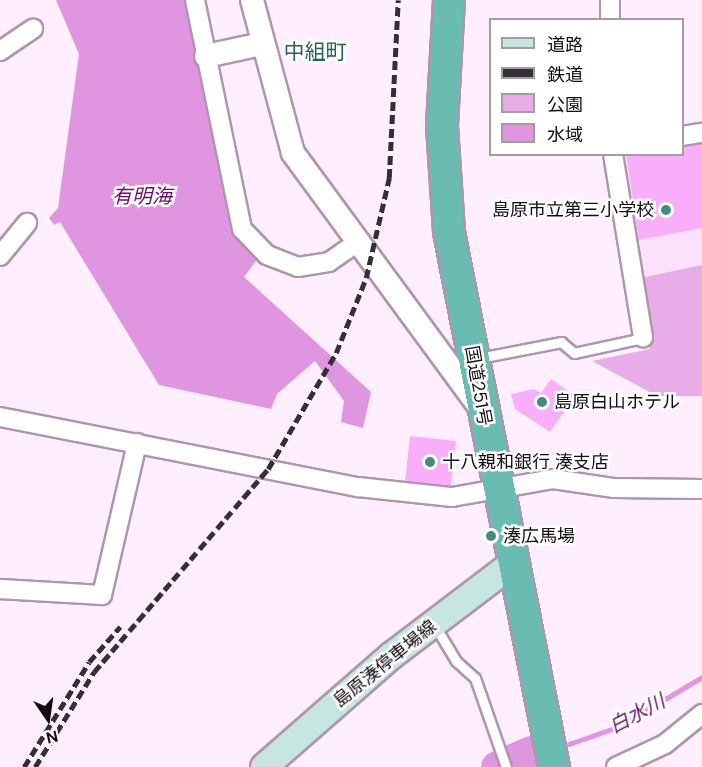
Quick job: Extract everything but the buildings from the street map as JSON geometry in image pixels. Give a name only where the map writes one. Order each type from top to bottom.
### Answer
[{"type":"highway","name":"国道251号","points":[[449,0],[442,126],[450,232],[511,565],[554,767]]},
{"type":"main road","name":"島原湊停車場線","points":[[264,767],[434,624],[511,565]]},
{"type":"street","points":[[195,0],[242,229],[267,255],[298,267],[329,262],[356,243]]},
{"type":"street","points":[[252,0],[293,153],[356,243],[483,411]]},
{"type":"street","points":[[610,0],[610,18]]},
{"type":"street","points":[[0,51],[33,29]]},
{"type":"street","points":[[206,56],[262,44]]},
{"type":"street","points":[[684,136],[702,133]]},
{"type":"street","points":[[614,156],[643,338]]},
{"type":"street","points":[[0,256],[27,223]]},
{"type":"street","points":[[0,417],[358,487],[452,497],[553,479],[614,488],[702,489]]},
{"type":"street","points":[[0,589],[102,595],[137,442]]},
{"type":"street","points":[[616,767],[665,744],[702,714]]},
{"type":"lane","points":[[473,359],[561,342],[574,353],[643,338]]},
{"type":"lane","points":[[434,624],[456,661],[475,678],[506,767]]},
{"type":"shaded area","name":"島原市立第三小学校","points":[[702,139],[702,265],[640,278],[622,156],[684,156],[684,142]]},
{"type":"green space","points":[[702,265],[702,396],[657,396],[592,361],[650,349],[640,278]]},
{"type":"water","name":"有明海","points":[[56,0],[192,0],[231,220],[258,258],[244,277],[371,392],[363,428],[341,422],[344,401],[315,361],[277,394],[271,409],[159,385],[60,222],[54,225],[49,218],[58,208],[79,54]]},
{"type":"waterway","name":"白水川","points":[[569,744],[620,726],[702,677]]},
{"type":"waterway","name":"白水川","points":[[497,767],[531,752]]},
{"type":"railway","points":[[35,767],[94,672],[268,469],[336,353],[366,278],[389,178],[398,0]]},
{"type":"railway","points":[[24,767],[89,662],[120,627]]},
{"type":"place","name":"島原市立第三小学校","points":[[666,210]]},
{"type":"place","name":"島原白山ホテル","points":[[542,402]]},
{"type":"place","name":"十八親和銀行 湊支店","points":[[430,462]]},
{"type":"place","name":"湊広馬場","points":[[491,536]]},
{"type":"district","name":"中組町","points":[[315,52]]}]
